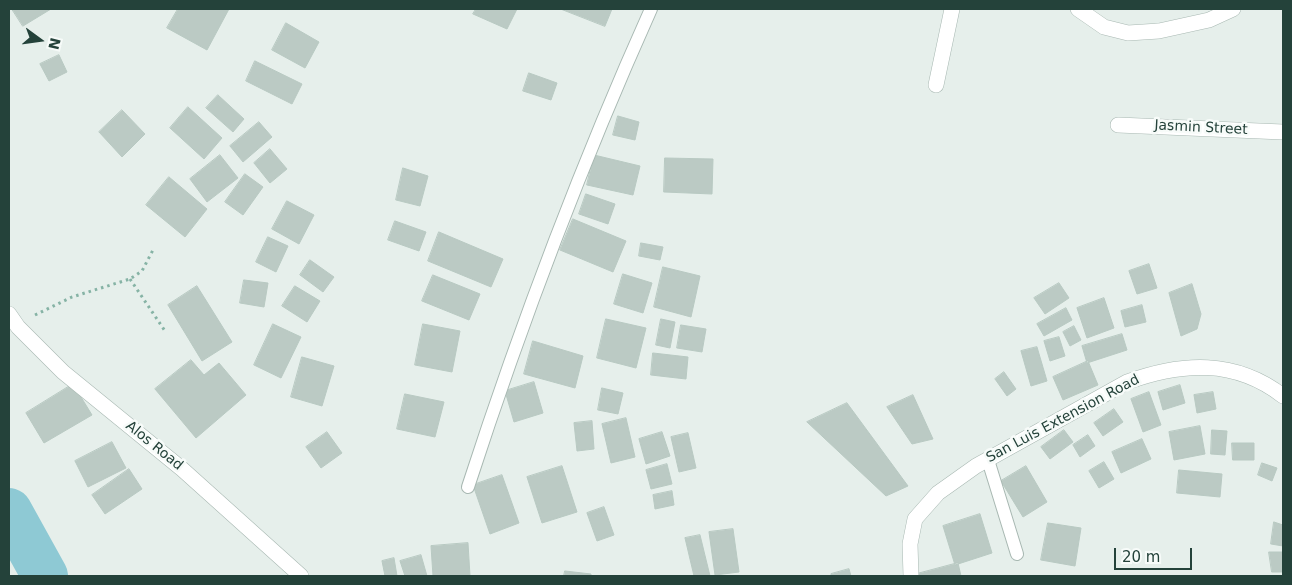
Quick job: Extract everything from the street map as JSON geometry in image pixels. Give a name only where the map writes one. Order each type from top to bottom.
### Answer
[{"type":"street","points":[[936,85],[952,9]]},
{"type":"street","points":[[1078,9],[1104,27],[1128,33],[1159,31],[1209,20],[1233,9]]},
{"type":"street","name":"Jasmin Street","points":[[1118,126],[1283,132]]},
{"type":"street","name":"Alos Road","points":[[9,314],[18,327],[63,372],[182,469],[301,576]]},
{"type":"street","name":"San Luis Extension Road","points":[[911,576],[910,544],[915,520],[938,493],[988,460],[1127,382],[1154,373],[1204,367],[1235,371],[1256,378],[1283,396]]},
{"type":"lane","points":[[468,487],[500,388],[550,250],[609,103],[651,9]]},
{"type":"lane","points":[[988,460],[1018,554]]},
{"type":"path","points":[[18,327],[49,307],[72,297],[130,280],[142,271],[154,248]]},
{"type":"path","points":[[130,280],[165,331]]},
{"type":"building","points":[[12,9],[51,9],[23,26]]},
{"type":"building","points":[[178,9],[229,9],[207,50],[167,28]]},
{"type":"building","points":[[476,9],[517,9],[507,29],[473,14]]},
{"type":"building","points":[[561,9],[612,9],[605,26]]},
{"type":"building","points":[[286,23],[319,42],[305,68],[272,50]]},
{"type":"building","points":[[59,55],[67,72],[49,81],[40,64]]},
{"type":"building","points":[[255,61],[302,84],[292,104],[246,81]]},
{"type":"building","points":[[529,73],[557,83],[551,100],[523,91]]},
{"type":"building","points":[[218,95],[244,119],[233,132],[206,108]]},
{"type":"building","points":[[188,107],[222,138],[204,159],[170,128]]},
{"type":"building","points":[[122,110],[145,134],[122,157],[99,132]]},
{"type":"building","points":[[618,116],[639,122],[635,140],[613,135]]},
{"type":"building","points":[[259,122],[272,137],[243,162],[230,146]]},
{"type":"building","points":[[270,149],[287,169],[270,183],[254,163]]},
{"type":"building","points":[[220,155],[238,178],[207,202],[190,179]]},
{"type":"building","points":[[594,155],[640,166],[633,195],[587,185]]},
{"type":"building","points":[[665,158],[713,159],[712,194],[664,192]]},
{"type":"building","points":[[403,168],[428,176],[420,206],[396,200]]},
{"type":"building","points":[[245,174],[263,187],[243,215],[225,202]]},
{"type":"building","points":[[169,177],[207,209],[185,237],[146,205]]},
{"type":"building","points":[[586,194],[615,204],[608,224],[579,214]]},
{"type":"building","points":[[287,201],[314,215],[299,244],[272,229]]},
{"type":"building","points":[[573,219],[626,241],[613,272],[560,250]]},
{"type":"building","points":[[395,221],[426,232],[419,251],[388,240]]},
{"type":"building","points":[[439,232],[503,259],[491,287],[428,261]]},
{"type":"building","points":[[268,237],[288,246],[276,272],[256,262]]},
{"type":"building","points":[[641,243],[663,247],[660,260],[639,256]]},
{"type":"building","points":[[310,260],[334,277],[323,292],[300,275]]},
{"type":"building","points":[[1149,264],[1157,288],[1137,294],[1129,271]]},
{"type":"building","points":[[663,267],[700,276],[691,317],[654,307]]},
{"type":"building","points":[[623,274],[652,283],[643,313],[614,304]]},
{"type":"building","points":[[433,275],[480,294],[469,320],[422,301]]},
{"type":"building","points":[[244,280],[268,283],[264,307],[240,303]]},
{"type":"building","points":[[1059,283],[1069,298],[1045,314],[1034,298]]},
{"type":"building","points":[[1192,284],[1201,314],[1197,329],[1181,336],[1169,293]]},
{"type":"building","points":[[197,286],[232,342],[202,361],[168,305]]},
{"type":"building","points":[[295,286],[320,301],[307,322],[282,306]]},
{"type":"building","points":[[1104,298],[1114,328],[1087,338],[1077,308]]},
{"type":"building","points":[[1142,305],[1146,322],[1125,327],[1121,311]]},
{"type":"building","points":[[1066,308],[1072,320],[1044,336],[1037,324]]},
{"type":"building","points":[[606,319],[646,328],[636,368],[597,358]]},
{"type":"building","points":[[661,319],[675,322],[670,348],[656,345]]},
{"type":"building","points":[[273,324],[301,337],[281,378],[254,365]]},
{"type":"building","points":[[423,324],[460,331],[452,372],[415,365]]},
{"type":"building","points":[[681,325],[706,329],[702,352],[677,348]]},
{"type":"building","points":[[1074,326],[1081,340],[1070,346],[1063,332]]},
{"type":"building","points":[[1122,334],[1127,350],[1087,363],[1082,346]]},
{"type":"building","points":[[1059,337],[1065,356],[1050,361],[1044,341]]},
{"type":"building","points":[[533,341],[583,356],[575,388],[524,374]]},
{"type":"building","points":[[1037,347],[1047,381],[1031,386],[1021,351]]},
{"type":"building","points":[[653,353],[688,357],[686,379],[651,375]]},
{"type":"building","points":[[302,357],[334,366],[322,406],[291,397]]},
{"type":"building","points":[[191,360],[204,375],[219,363],[246,395],[196,438],[155,389]]},
{"type":"building","points":[[1088,361],[1098,385],[1063,400],[1053,377]]},
{"type":"building","points":[[1004,372],[1016,389],[1007,396],[995,379]]},
{"type":"building","points":[[534,382],[543,413],[514,422],[505,391]]},
{"type":"building","points":[[73,384],[92,415],[44,443],[26,413]]},
{"type":"building","points":[[1180,385],[1185,403],[1163,410],[1158,392]]},
{"type":"building","points":[[602,388],[623,393],[618,414],[598,410]]},
{"type":"building","points":[[1149,392],[1161,425],[1143,432],[1131,399]]},
{"type":"building","points":[[1213,392],[1216,409],[1197,413],[1194,395]]},
{"type":"building","points":[[405,394],[444,402],[435,437],[397,429]]},
{"type":"building","points":[[913,395],[933,439],[912,444],[887,407]]},
{"type":"building","points":[[847,403],[908,486],[886,496],[807,422]]},
{"type":"building","points":[[1114,409],[1123,422],[1103,436],[1094,423]]},
{"type":"building","points":[[626,418],[635,457],[611,463],[602,424]]},
{"type":"building","points":[[592,421],[594,449],[577,451],[574,423]]},
{"type":"building","points":[[1200,426],[1205,454],[1174,460],[1169,432]]},
{"type":"building","points":[[1064,430],[1073,442],[1050,459],[1041,447]]},
{"type":"building","points":[[1212,430],[1227,431],[1225,455],[1211,454]]},
{"type":"building","points":[[327,432],[342,453],[321,468],[306,447]]},
{"type":"building","points":[[662,432],[670,456],[646,464],[639,439]]},
{"type":"building","points":[[688,433],[696,468],[679,472],[671,437]]},
{"type":"building","points":[[1088,435],[1095,446],[1080,457],[1073,445]]},
{"type":"building","points":[[1142,439],[1151,459],[1121,473],[1112,452]]},
{"type":"building","points":[[112,442],[126,468],[88,487],[75,461]]},
{"type":"building","points":[[1232,443],[1254,443],[1254,460],[1233,460]]},
{"type":"building","points":[[1104,462],[1114,479],[1099,488],[1089,471]]},
{"type":"building","points":[[1262,463],[1277,468],[1272,481],[1258,475]]},
{"type":"building","points":[[667,464],[672,484],[651,489],[646,470]]},
{"type":"building","points":[[562,466],[577,512],[542,523],[527,477]]},
{"type":"building","points":[[1026,466],[1047,502],[1023,517],[1001,481]]},
{"type":"building","points":[[129,469],[142,489],[105,514],[92,495]]},
{"type":"building","points":[[1179,470],[1222,474],[1220,497],[1177,493]]},
{"type":"building","points":[[502,475],[519,523],[490,534],[473,485]]},
{"type":"building","points":[[672,491],[674,505],[655,509],[653,495]]},
{"type":"building","points":[[604,507],[614,535],[597,541],[587,513]]},
{"type":"building","points":[[980,514],[992,553],[955,565],[943,526]]},
{"type":"building","points":[[1274,522],[1283,525],[1283,546],[1271,544]]},
{"type":"building","points":[[1048,523],[1081,528],[1075,566],[1041,560]]},
{"type":"building","points":[[733,529],[739,572],[715,575],[709,532]]},
{"type":"building","points":[[700,535],[710,576],[694,576],[685,538]]},
{"type":"building","points":[[468,543],[470,576],[433,576],[431,546]]},
{"type":"building","points":[[1269,552],[1283,552],[1283,572],[1272,572]]},
{"type":"building","points":[[421,555],[427,576],[405,576],[400,561]]},
{"type":"building","points":[[394,558],[397,576],[385,576],[382,561]]},
{"type":"building","points":[[958,563],[961,576],[913,576],[913,575]]},
{"type":"building","points":[[849,569],[851,576],[831,576],[831,574]]},
{"type":"building","points":[[565,571],[591,574],[591,576],[564,576]]},
{"type":"waterway","points":[[9,511],[45,576]]}]
